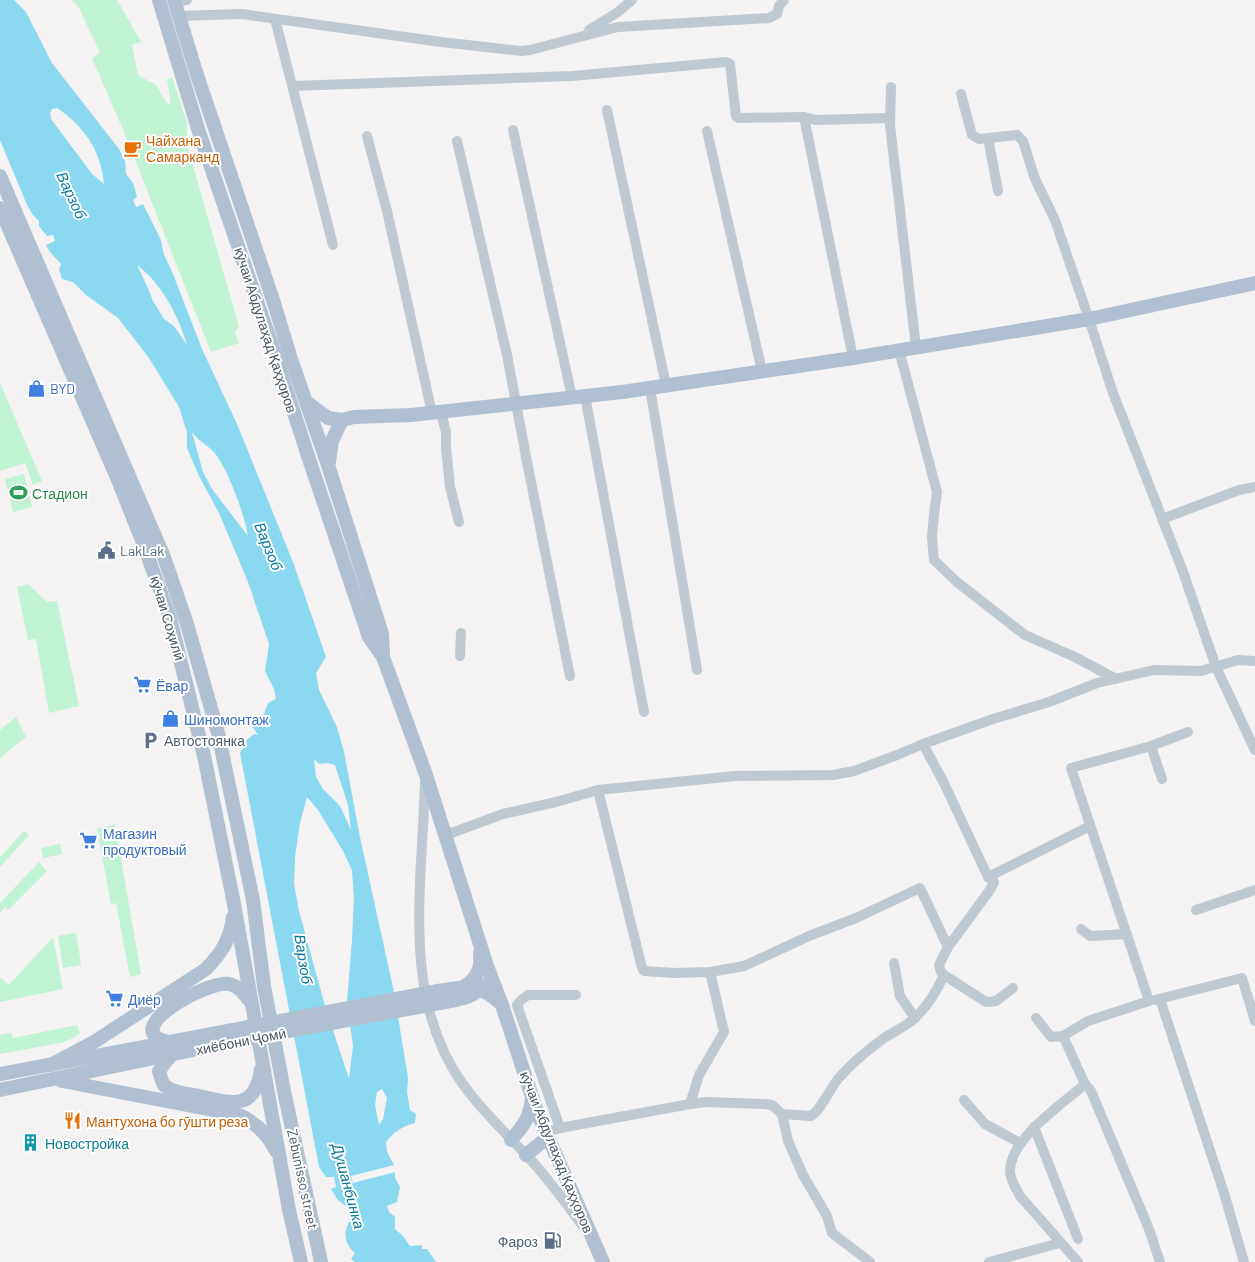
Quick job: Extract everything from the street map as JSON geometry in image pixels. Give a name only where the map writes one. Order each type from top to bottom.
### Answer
[{"type":"main road","name":"кӯчаи Абдулаҳад Қаҳҳоров","points":[[158,0],[199,132],[370,637],[383,657],[425,772],[478,940],[533,1097],[592,1239]]},
{"type":"main road","name":"кӯчаи Абдулаҳад Қаҳҳоров","points":[[178,1],[178,16],[328,465],[382,634],[383,657]]},
{"type":"main road","name":"Zebunisso street","points":[[0,176],[164,557],[188,624],[222,752],[254,900],[264,986],[285,1096],[321,1262]]},
{"type":"main road","name":"кӯчаи Соҳилӣ","points":[[0,208],[103,445],[143,542],[170,618],[204,756],[234,904],[289,1210],[301,1262]]},
{"type":"main road","points":[[306,402],[328,418],[342,420],[354,417],[437,412],[579,397],[853,358],[1089,319],[1255,283]]},
{"type":"main road","points":[[328,465],[332,441],[342,420]]},
{"type":"main road","points":[[204,756],[211,748],[216,748],[222,752]]},
{"type":"main road","points":[[51,1065],[94,1042],[206,969],[219,956],[230,933],[234,904]]},
{"type":"main road","points":[[478,940],[481,960],[479,970],[465,992],[489,1004],[499,1015],[511,1035]]},
{"type":"main road","points":[[480,989],[487,966]]},
{"type":"main road","points":[[251,1001],[241,989],[228,984],[205,988],[191,994],[159,1017],[153,1024],[152,1030],[154,1037],[171,1048],[160,1071],[165,1086],[174,1091],[227,1102],[240,1102],[254,1091],[259,1080],[262,1060]]},
{"type":"main road","name":"хиёбони Ҷомӣ","points":[[0,1074],[171,1048],[480,989],[495,998],[502,1005]]},
{"type":"main road","name":"хиёбони Ҷомӣ","points":[[0,1090],[54,1080],[171,1048]]},
{"type":"main road","points":[[54,1080],[240,1115],[261,1128],[281,1160]]},
{"type":"main road","points":[[511,1140],[526,1124],[531,1112],[533,1097]]},
{"type":"main road","points":[[526,1155],[547,1134]]},
{"type":"main road","points":[[592,1239],[603,1262]]},
{"type":"main road","points":[[298,1245],[309,1247],[318,1243]]},
{"type":"street","points":[[580,36],[618,12],[632,0]]},
{"type":"street","points":[[178,16],[242,14],[441,42],[522,51],[618,26],[769,18],[777,14],[779,6],[784,0]]},
{"type":"street","points":[[275,18],[333,245]]},
{"type":"street","points":[[293,86],[572,76],[726,62],[730,64],[737,117],[804,116],[816,120],[889,118]]},
{"type":"street","points":[[891,87],[889,118],[916,347]]},
{"type":"street","points":[[961,94],[972,135],[979,138],[1017,135],[1024,141],[1035,179],[1054,220],[1113,393],[1182,569],[1216,666],[1255,750]]},
{"type":"street","points":[[607,110],[666,385]]},
{"type":"street","points":[[804,116],[853,358]]},
{"type":"street","points":[[513,130],[579,397],[644,712]]},
{"type":"street","points":[[707,131],[762,370]]},
{"type":"street","points":[[367,136],[437,412],[446,432],[450,487],[459,522]]},
{"type":"street","points":[[988,138],[998,191]]},
{"type":"street","points":[[457,141],[508,355],[570,676]]},
{"type":"street","points":[[899,350],[937,492],[932,538],[934,560],[957,582],[1025,635],[1075,657],[1116,679]]},
{"type":"street","points":[[650,388],[698,670]]},
{"type":"street","points":[[1162,519],[1239,490],[1255,487]]},
{"type":"street","points":[[460,656],[461,633]]},
{"type":"street","points":[[446,835],[503,814],[598,790],[735,776],[833,775],[854,771],[897,756],[923,744],[1049,702],[1097,683],[1154,670],[1201,671],[1238,660],[1255,662]]},
{"type":"street","points":[[1188,732],[1151,746],[1071,768],[1127,934],[1155,1000],[1224,1193],[1244,1262]]},
{"type":"street","points":[[923,744],[943,781],[988,877],[994,882],[948,946],[939,965],[941,972],[986,1002],[996,1001],[1013,988]]},
{"type":"street","points":[[1151,746],[1162,779]]},
{"type":"street","name":"кӯчаи Абдулаҳад Қаҳҳоров","points":[[425,772],[420,888],[420,942],[422,977],[433,1026],[446,1058],[462,1084],[526,1155],[566,1203],[592,1239]]},
{"type":"street","points":[[598,790],[644,971],[710,972],[744,966],[920,888],[948,946]]},
{"type":"street","points":[[988,877],[1090,826]]},
{"type":"street","points":[[1196,910],[1255,890]]},
{"type":"street","points":[[1081,929],[1090,936],[1127,934]]},
{"type":"street","points":[[894,963],[900,996],[915,1018]]},
{"type":"street","points":[[690,1104],[699,1075],[724,1032],[710,972]]},
{"type":"street","points":[[782,1114],[811,1116],[815,1114],[839,1078],[874,1046],[915,1018],[932,999],[944,975]]},
{"type":"street","points":[[1036,1018],[1051,1037],[1063,1036],[1088,1021],[1155,1000],[1242,978],[1255,1022]]},
{"type":"street","points":[[560,1128],[517,1005],[528,995],[576,995]]},
{"type":"street","points":[[1063,1036],[1085,1084],[1091,1091],[1149,1229],[1160,1262]]},
{"type":"street","points":[[1078,1262],[1016,1189],[1010,1170],[1020,1144],[1034,1127],[1085,1084]]},
{"type":"street","points":[[964,1100],[985,1124],[1020,1144]]},
{"type":"street","points":[[547,1134],[560,1128],[690,1104],[706,1102],[772,1105],[782,1114],[788,1141],[803,1175],[827,1216],[832,1233],[870,1262]]},
{"type":"street","points":[[1034,1127],[1078,1240]]},
{"type":"street","points":[[989,1262],[1060,1242]]},
{"type":"green space","points":[[72,0],[117,0],[141,42],[132,45],[138,75],[156,85],[166,102],[171,105],[167,79],[172,77],[187,123],[187,145],[239,327],[235,333],[239,343],[211,352],[124,132],[92,58],[100,53],[79,8]]},
{"type":"green space","points":[[0,383],[42,481],[33,485],[25,463],[0,471]]},
{"type":"green space","name":"Стадион","points":[[24,474],[32,507],[13,512],[5,479]]},
{"type":"green space","points":[[28,584],[47,602],[57,601],[79,706],[49,713],[36,639],[28,640],[17,587]]},
{"type":"green space","points":[[16,717],[26,737],[0,758],[0,730]]},
{"type":"green space","points":[[115,824],[141,974],[130,977],[116,903],[111,904],[97,829]]},
{"type":"green space","points":[[24,831],[29,835],[0,867],[0,857]]},
{"type":"green space","points":[[60,844],[62,854],[43,858],[41,848]]},
{"type":"green space","points":[[39,862],[47,871],[8,910],[5,907],[0,913],[0,903]]},
{"type":"green space","points":[[76,933],[81,965],[63,968],[58,936]]},
{"type":"green space","points":[[53,937],[63,989],[0,1002],[0,977],[9,985]]},
{"type":"green space","points":[[77,1025],[80,1034],[65,1042],[0,1054],[0,1035],[11,1033],[13,1038]]},
{"type":"water","points":[[0,0],[14,0],[26,12],[52,63],[119,149],[125,161],[126,174],[133,183],[137,197],[133,200],[136,207],[143,204],[161,240],[164,255],[202,349],[237,424],[293,562],[326,657],[316,673],[319,690],[337,727],[344,752],[360,837],[394,992],[408,1078],[407,1092],[410,1110],[416,1114],[415,1123],[399,1130],[386,1142],[387,1152],[394,1165],[351,1176],[353,1183],[395,1172],[395,1178],[400,1187],[397,1202],[387,1206],[389,1212],[395,1217],[395,1229],[410,1246],[422,1245],[422,1249],[427,1249],[436,1262],[355,1262],[351,1259],[355,1253],[348,1245],[346,1237],[347,1227],[352,1218],[349,1209],[338,1200],[331,1189],[336,1187],[334,1177],[326,1177],[319,1167],[240,753],[247,740],[254,734],[258,735],[249,722],[264,714],[268,703],[276,699],[274,689],[265,671],[269,644],[248,582],[219,513],[199,476],[187,448],[187,432],[179,407],[149,358],[118,318],[86,295],[73,282],[62,279],[59,269],[61,264],[46,245],[55,241],[53,235],[47,236],[27,205],[0,140]],"holes":[[[57,108],[67,115],[90,141],[99,161],[104,184],[92,174],[51,119],[50,113],[52,109]],[[137,265],[154,281],[168,301],[187,345],[174,326],[164,319],[153,301]],[[192,432],[222,463],[244,517],[248,536],[212,489],[203,472]],[[314,759],[319,764],[335,765],[348,805],[351,830],[340,806],[323,789],[316,777]],[[307,797],[318,810],[343,851],[352,870],[354,898],[347,1002],[353,1046],[349,1079],[325,1006],[299,911],[294,884],[295,857],[300,823]],[[382,1089],[387,1098],[383,1119],[379,1125],[375,1105],[377,1092]]]},
{"type":"place","name":"Чайхана Самарканд","points":[[132,148]]},
{"type":"place","name":"BYD","points":[[36,388]]},
{"type":"place","name":"Стадион","points":[[18,493]]},
{"type":"place","name":"LakLak","points":[[106,550]]},
{"type":"place","name":"Ёвар","points":[[142,685]]},
{"type":"place","name":"Шиномонтаж","points":[[170,719]]},
{"type":"place","name":"Автостоянка","points":[[150,740]]},
{"type":"place","name":"Магазин продуктовый","points":[[89,841]]},
{"type":"place","name":"Диёр","points":[[114,999]]},
{"type":"place","name":"Мантухона бо гӯшти реза","points":[[72,1121]]},
{"type":"place","name":"Новостройка","points":[[31,1143]]},
{"type":"place","name":"Фароз","points":[[552,1241]]},
{"type":"water label","name":"Варзоб","points":[[72,195]]},
{"type":"water label","name":"Варзоб","points":[[269,546]]},
{"type":"water label","name":"Варзоб","points":[[304,959]]},
{"type":"water label","name":"Душанбинка","points":[[349,1186]]}]
